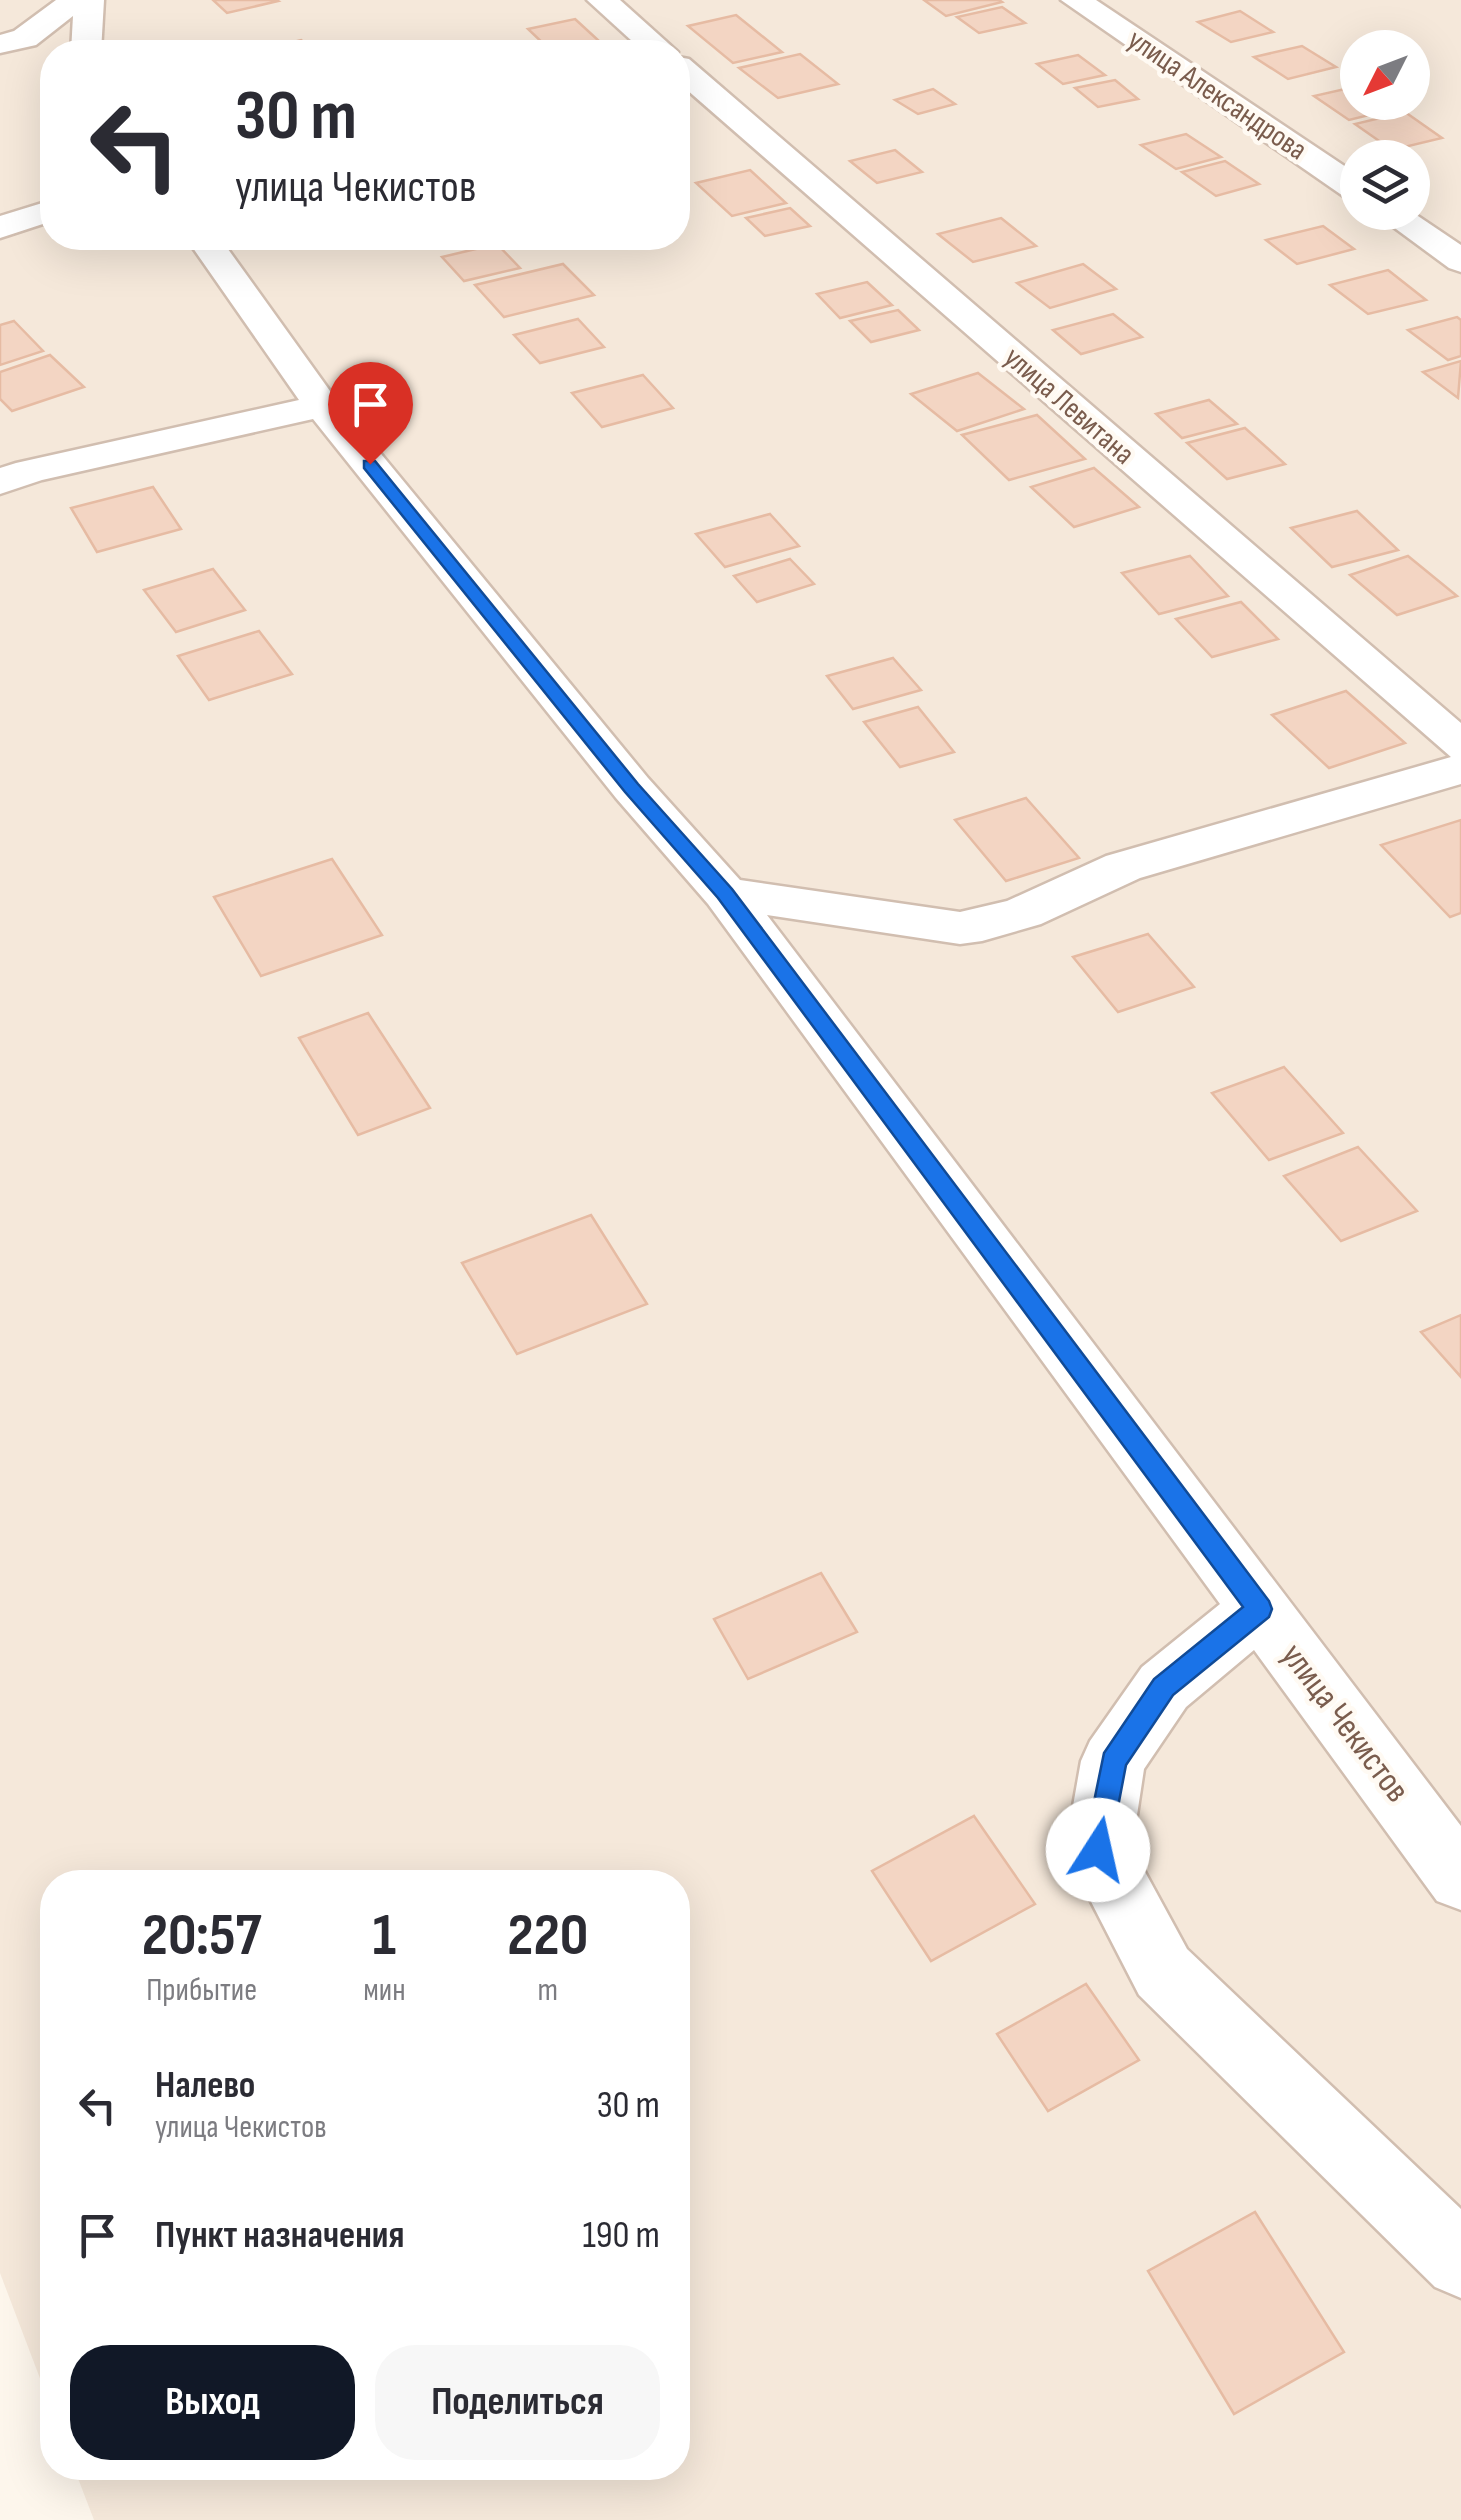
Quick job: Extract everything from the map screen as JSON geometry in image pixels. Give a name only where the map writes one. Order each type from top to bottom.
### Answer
[{"type":"street","points":[[0,44],[25,38],[75,0]]},
{"type":"street","points":[[87,40],[89,0]]},
{"type":"street","points":[[602,0],[648,40]]},
{"type":"street","name":"улица Александрова","points":[[1076,0],[1340,178]]},
{"type":"street","name":"улица Левитана","points":[[690,76],[1461,746]]},
{"type":"street","points":[[0,228],[40,214]]},
{"type":"street","points":[[1417,230],[1461,260]]},
{"type":"street","name":"улица Чекистов","points":[[212,250],[322,406],[632,788],[725,893],[1461,1879]]},
{"type":"street","points":[[0,482],[30,471],[322,406]]},
{"type":"street","points":[[725,893],[960,928],[986,927],[1021,916],[1120,868],[1461,769]]},
{"type":"street","points":[[1260,1609],[1164,1687],[1113,1761],[1098,1850],[1164,1972],[1461,2261]]},
{"type":"shaded area","points":[[0,0],[1461,0],[1461,2520],[94,2520],[79,2480],[690,2480],[690,1870],[40,1870],[40,2378],[0,2273]]},
{"type":"building","points":[[213,0],[276,0],[278,1],[227,13]]},
{"type":"building","points":[[924,0],[999,0],[1002,2],[946,16]]},
{"type":"building","points":[[1002,7],[1025,23],[979,33],[957,17]]},
{"type":"building","points":[[1240,11],[1273,32],[1231,42],[1198,22]]},
{"type":"building","points":[[736,15],[782,52],[733,63],[688,26]]},
{"type":"building","points":[[575,19],[598,40],[540,40],[528,29]]},
{"type":"building","points":[[1302,46],[1336,67],[1288,79],[1254,57]]},
{"type":"building","points":[[800,54],[838,84],[778,98],[739,68]]},
{"type":"building","points":[[1078,55],[1105,75],[1063,84],[1037,64]]},
{"type":"building","points":[[1115,80],[1138,99],[1098,107],[1075,88]]},
{"type":"building","points":[[933,89],[955,104],[918,114],[895,100]]},
{"type":"building","points":[[1340,90],[1340,114],[1314,96]]},
{"type":"building","points":[[1416,120],[1442,138],[1378,140],[1355,124]]},
{"type":"building","points":[[1186,134],[1221,157],[1176,169],[1141,145]]},
{"type":"building","points":[[895,150],[922,172],[877,183],[850,161]]},
{"type":"building","points":[[1225,161],[1259,184],[1216,196],[1182,172]]},
{"type":"building","points":[[750,170],[786,203],[732,216],[696,183]]},
{"type":"building","points":[[790,208],[810,226],[765,236],[746,218]]},
{"type":"building","points":[[1001,218],[1036,246],[973,262],[938,234]]},
{"type":"building","points":[[1323,226],[1354,249],[1297,264],[1266,240]]},
{"type":"building","points":[[472,250],[503,250],[520,268],[464,281],[442,257]]},
{"type":"building","points":[[563,264],[594,295],[504,317],[475,285]]},
{"type":"building","points":[[1083,264],[1116,289],[1050,308],[1017,283]]},
{"type":"building","points":[[1388,270],[1426,300],[1368,314],[1330,285]]},
{"type":"building","points":[[867,282],[892,305],[840,318],[817,294]]},
{"type":"building","points":[[898,310],[919,330],[871,342],[850,321]]},
{"type":"building","points":[[1113,314],[1142,337],[1081,354],[1053,330]]},
{"type":"building","points":[[1457,317],[1461,320],[1461,356],[1448,360],[1408,330]]},
{"type":"building","points":[[578,319],[604,347],[540,363],[514,335]]},
{"type":"building","points":[[14,321],[43,351],[0,365],[0,325]]},
{"type":"building","points":[[50,355],[84,387],[12,411],[0,399],[0,372]]},
{"type":"building","points":[[1461,361],[1458,398],[1423,372]]},
{"type":"building","points":[[978,373],[1024,409],[957,431],[911,394]]},
{"type":"building","points":[[643,375],[673,408],[602,427],[572,393]]},
{"type":"building","points":[[1209,400],[1237,424],[1182,438],[1156,414]]},
{"type":"building","points":[[1037,415],[1085,459],[1009,480],[962,435]]},
{"type":"building","points":[[1245,428],[1285,464],[1227,479],[1187,443]]},
{"type":"building","points":[[1094,468],[1139,507],[1074,527],[1031,487]]},
{"type":"building","points":[[153,487],[181,529],[97,552],[71,508]]},
{"type":"building","points":[[1357,511],[1398,550],[1332,567],[1291,528]]},
{"type":"building","points":[[770,514],[799,546],[725,567],[696,534]]},
{"type":"building","points":[[1190,556],[1228,596],[1159,614],[1122,573]]},
{"type":"building","points":[[1408,556],[1457,596],[1397,615],[1350,575]]},
{"type":"building","points":[[790,559],[814,584],[757,602],[734,576]]},
{"type":"building","points":[[213,569],[245,610],[176,632],[144,590]]},
{"type":"building","points":[[1241,602],[1278,639],[1212,657],[1176,619]]},
{"type":"building","points":[[259,631],[292,674],[209,700],[178,656]]},
{"type":"building","points":[[893,658],[921,690],[853,709],[827,676]]},
{"type":"building","points":[[1346,691],[1405,743],[1329,768],[1272,715]]},
{"type":"building","points":[[918,707],[954,752],[900,767],[864,722]]},
{"type":"building","points":[[1026,798],[1079,858],[1006,881],[955,820]]},
{"type":"building","points":[[1461,820],[1461,913],[1450,917],[1381,845]]},
{"type":"building","points":[[332,859],[382,935],[261,976],[214,897]]},
{"type":"building","points":[[1148,934],[1194,987],[1118,1012],[1073,957]]},
{"type":"building","points":[[368,1013],[430,1108],[358,1135],[299,1038]]},
{"type":"building","points":[[1284,1067],[1343,1133],[1269,1160],[1212,1093]]},
{"type":"building","points":[[1358,1147],[1417,1211],[1341,1241],[1284,1176]]},
{"type":"building","points":[[591,1215],[647,1304],[517,1354],[462,1263]]},
{"type":"building","points":[[1461,1315],[1461,1377],[1421,1332]]},
{"type":"building","points":[[821,1573],[857,1632],[748,1679],[714,1619]]},
{"type":"building","points":[[974,1816],[1035,1904],[931,1961],[872,1871]]},
{"type":"building","points":[[1086,1984],[1139,2060],[1048,2111],[997,2034]]},
{"type":"building","points":[[1255,2212],[1344,2352],[1234,2414],[1148,2271]]},
{"type":"route","points":[[370,464],[632,788],[725,893],[1260,1609],[1164,1687],[1113,1761],[1098,1850]]}]
